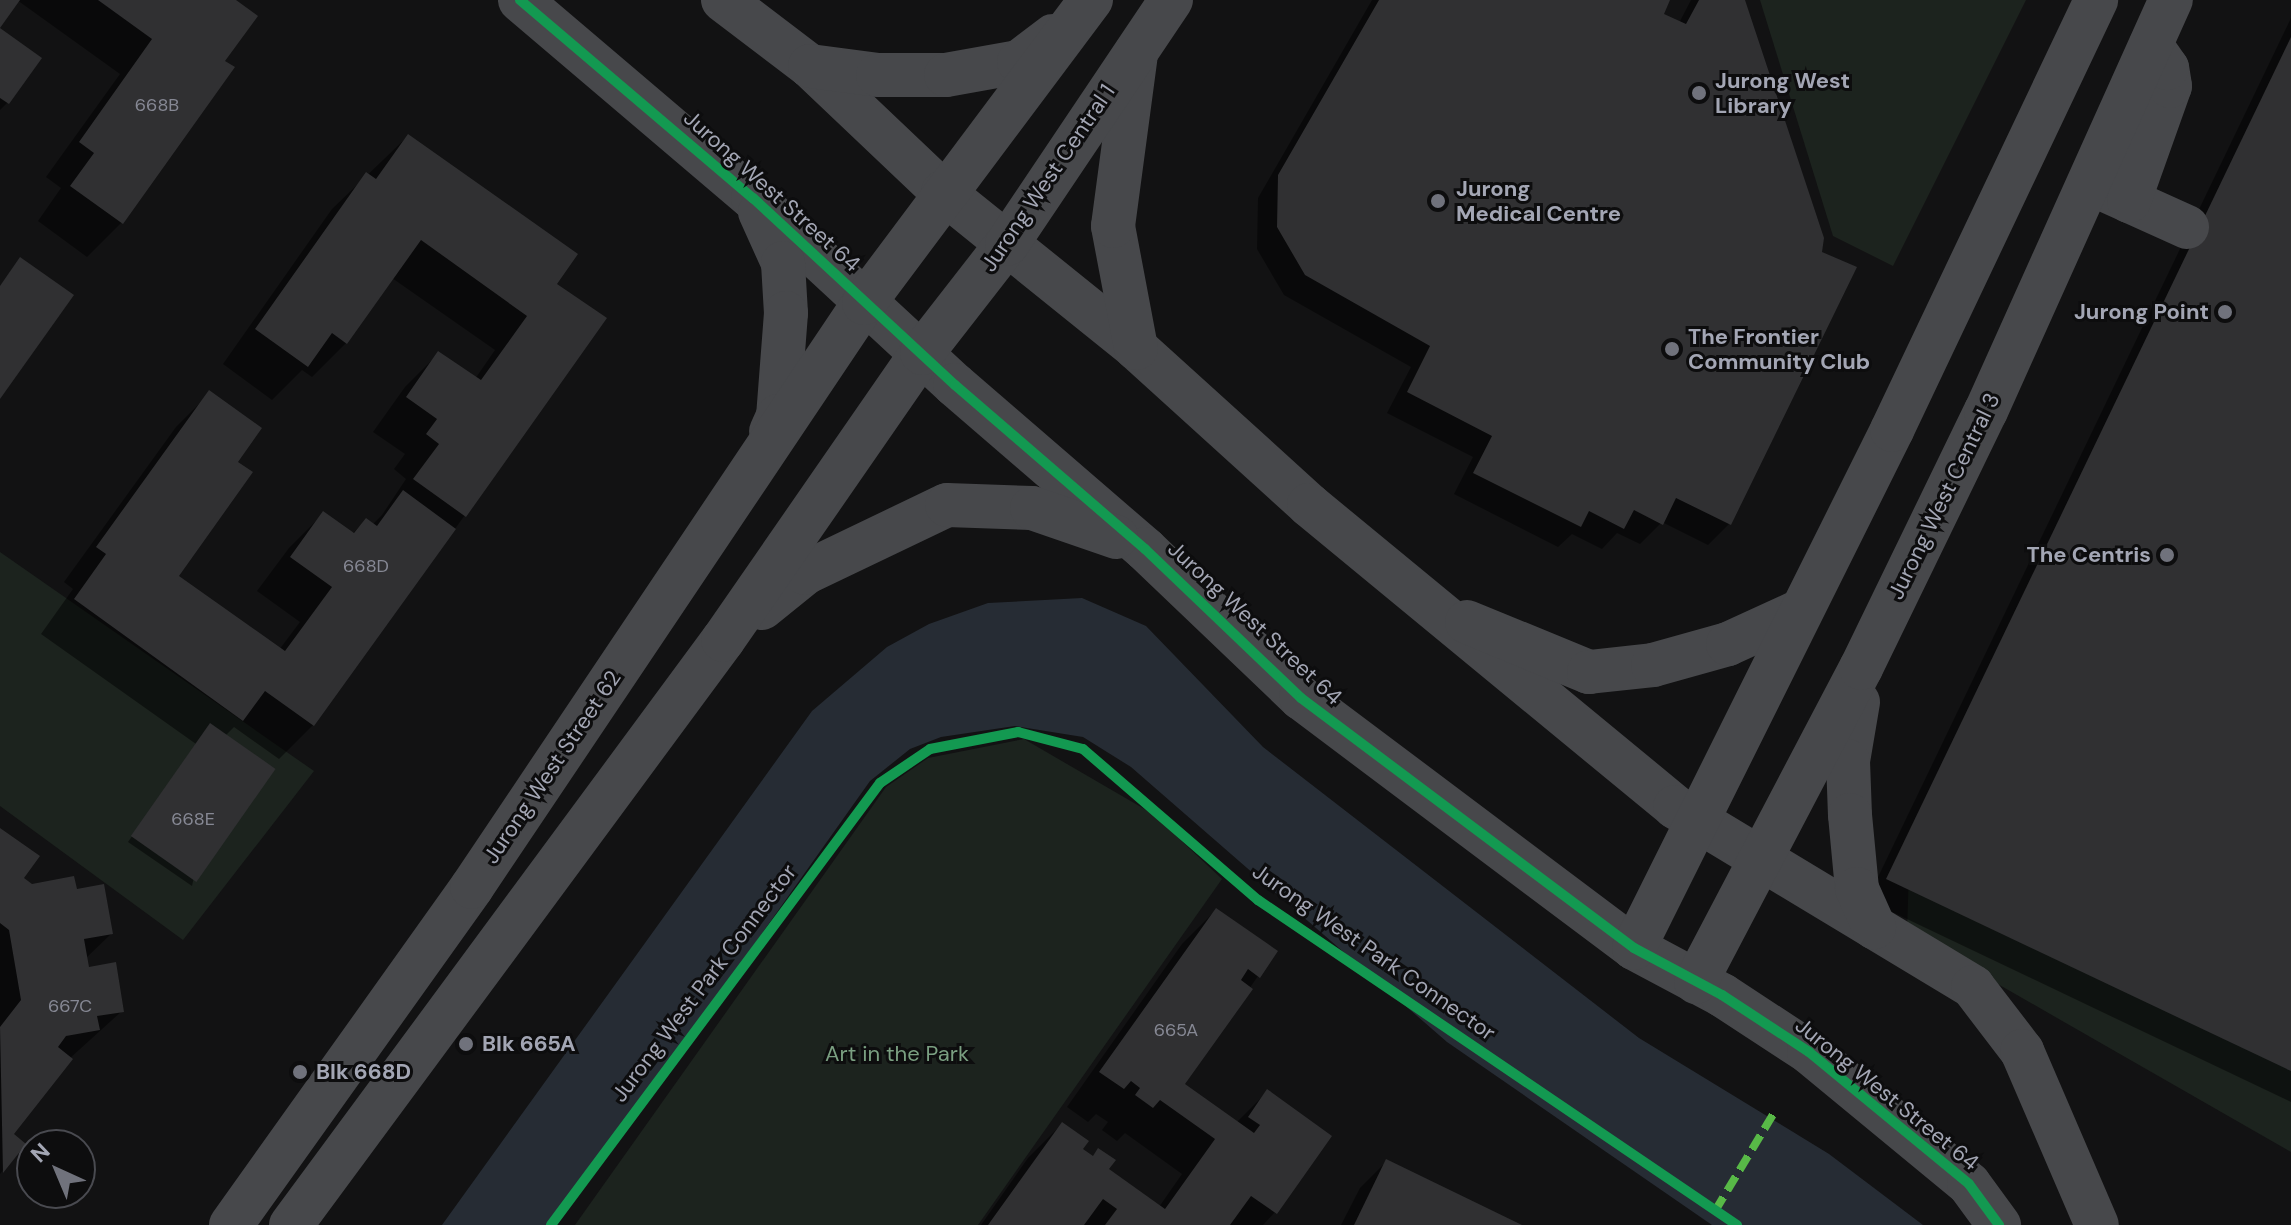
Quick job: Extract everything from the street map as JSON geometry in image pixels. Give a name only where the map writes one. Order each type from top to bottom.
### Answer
[{"type":"street","name":"Jurong West Street 64","points":[[520,0],[753,198],[864,303],[1145,549],[1301,698],[1436,804],[1634,948],[1696,982],[1809,1052],[1969,1184],[1999,1225]]},
{"type":"street","points":[[723,0],[810,66],[943,192],[1136,348],[1435,610],[1696,820],[1973,987],[2022,1051],[2097,1225]]},
{"type":"street","name":"Jurong West Central 1","points":[[922,353],[1007,244],[1136,47],[1171,0]]},
{"type":"street","points":[[1634,948],[1892,430],[2096,0]]},
{"type":"street","name":"Jurong West Central 3","points":[[1696,982],[1861,668],[1986,411],[2171,0]]},
{"type":"street","points":[[810,66],[878,75],[946,75],[1019,62],[1085,8]]},
{"type":"street","points":[[864,303],[943,192],[1085,8]]},
{"type":"street","points":[[2129,201],[2170,86],[2167,68],[2151,45]]},
{"type":"street","points":[[1136,47],[1113,226],[1136,348]]},
{"type":"street","points":[[2088,182],[2187,227]]},
{"type":"street","points":[[753,198],[783,263],[786,313],[778,416],[757,464]]},
{"type":"street","name":"Jurong West Street 62","points":[[231,1225],[472,887],[864,303]]},
{"type":"street","points":[[291,1225],[723,640],[922,353]]},
{"type":"street","points":[[723,640],[805,573],[947,505],[1032,508],[1145,549]]},
{"type":"street","points":[[1435,610],[1589,672],[1653,665],[1728,644],[1800,611]]},
{"type":"street","points":[[1861,668],[1848,761],[1850,815],[1857,889],[1874,927]]},
{"type":"green space","points":[[1760,0],[2026,0],[1893,266],[1833,236]]},
{"type":"green space","points":[[0,552],[314,771],[183,940],[0,806]]},
{"type":"green space","name":"Art in the Park","points":[[1024,739],[1153,814],[1222,879],[978,1225],[575,1225],[886,787],[928,758]]},
{"type":"green space","points":[[1909,871],[2291,1054],[2291,1152],[1907,932]]},
{"type":"shaded area","points":[[1082,598],[1146,626],[1263,747],[1639,1038],[1829,1154],[1923,1225],[1712,1225],[1447,1042],[1131,767],[1083,737],[1015,726],[941,737],[910,749],[870,781],[555,1225],[442,1225],[812,711],[887,647],[929,624],[988,603]]},
{"type":"building","points":[[0,0],[20,0],[0,28]]},
{"type":"building","points":[[98,0],[236,0],[258,16],[225,61],[235,67],[123,224],[70,186],[94,153],[79,142],[152,39]]},
{"type":"building","points":[[1379,0],[1670,0],[1664,14],[1686,24],[1699,0],[1745,0],[1824,238],[1822,252],[1857,267],[1731,525],[1676,498],[1663,525],[1634,510],[1624,529],[1589,511],[1581,527],[1473,473],[1492,436],[1407,392],[1430,346],[1305,275],[1277,227],[1278,175]]},
{"type":"building","points":[[0,28],[42,58],[9,104],[0,98]]},
{"type":"building","name":"The Centris","points":[[2291,37],[2291,1071],[1886,879]]},
{"type":"building","points":[[408,134],[578,254],[557,284],[607,318],[466,517],[413,479],[439,444],[426,434],[437,419],[406,397],[438,351],[481,380],[527,316],[421,240],[347,344],[332,333],[308,367],[255,329],[366,172],[376,179]]},
{"type":"building","points":[[20,257],[74,295],[0,399],[0,286]]},
{"type":"building","points":[[209,390],[262,428],[238,462],[253,472],[179,576],[285,651],[332,587],[290,557],[323,511],[354,533],[366,518],[377,526],[403,490],[456,529],[314,726],[265,691],[243,721],[74,599],[106,554],[96,547]]},
{"type":"building","points":[[210,723],[276,769],[196,882],[131,836]]},
{"type":"building","points":[[0,828],[40,856],[24,878],[32,884],[74,876],[77,889],[104,884],[113,934],[84,939],[89,967],[116,962],[124,1012],[97,1016],[100,1030],[66,1036],[58,1047],[73,1059],[16,1129],[16,1157],[3,1173],[0,1027],[21,1000],[9,930],[0,923]]},
{"type":"building","points":[[1216,908],[1278,951],[1260,978],[1248,969],[1241,980],[1253,989],[1185,1084],[1254,1133],[1260,1125],[1248,1117],[1267,1089],[1332,1136],[1277,1214],[1251,1196],[1230,1225],[1105,1225],[1117,1209],[1103,1199],[1084,1225],[988,1225],[1062,1122],[1089,1141],[1083,1149],[1093,1156],[1098,1148],[1116,1160],[1109,1169],[1165,1209],[1215,1139],[1160,1100],[1153,1108],[1135,1095],[1140,1088],[1131,1081],[1124,1089],[1099,1072]]},
{"type":"building","points":[[1386,1159],[1522,1225],[1354,1225]]},
{"type":"marked path","points":[[1715,1211],[1775,1111]]},
{"type":"cycle path","points":[[520,0],[753,198],[955,385],[1145,549],[1301,698],[1634,948],[1722,995],[1809,1052],[1969,1184],[1999,1225]]},
{"type":"cycle path","name":"Jurong West Park Connector","points":[[551,1225],[880,783],[930,749],[1018,732],[1083,749],[1258,900],[1737,1225]]},
{"type":"place","name":"Jurong West Library","points":[[1699,93]]},
{"type":"place","name":"Jurong Medical Centre","points":[[1438,201]]},
{"type":"place","name":"Jurong Point","points":[[2225,312]]},
{"type":"place","name":"The Frontier Community Club","points":[[1672,349]]},
{"type":"place","name":"The Centris","points":[[2167,555]]},
{"type":"place","name":"Blk 665A","points":[[466,1044]]},
{"type":"place","name":"Blk 668D","points":[[300,1072]]}]
